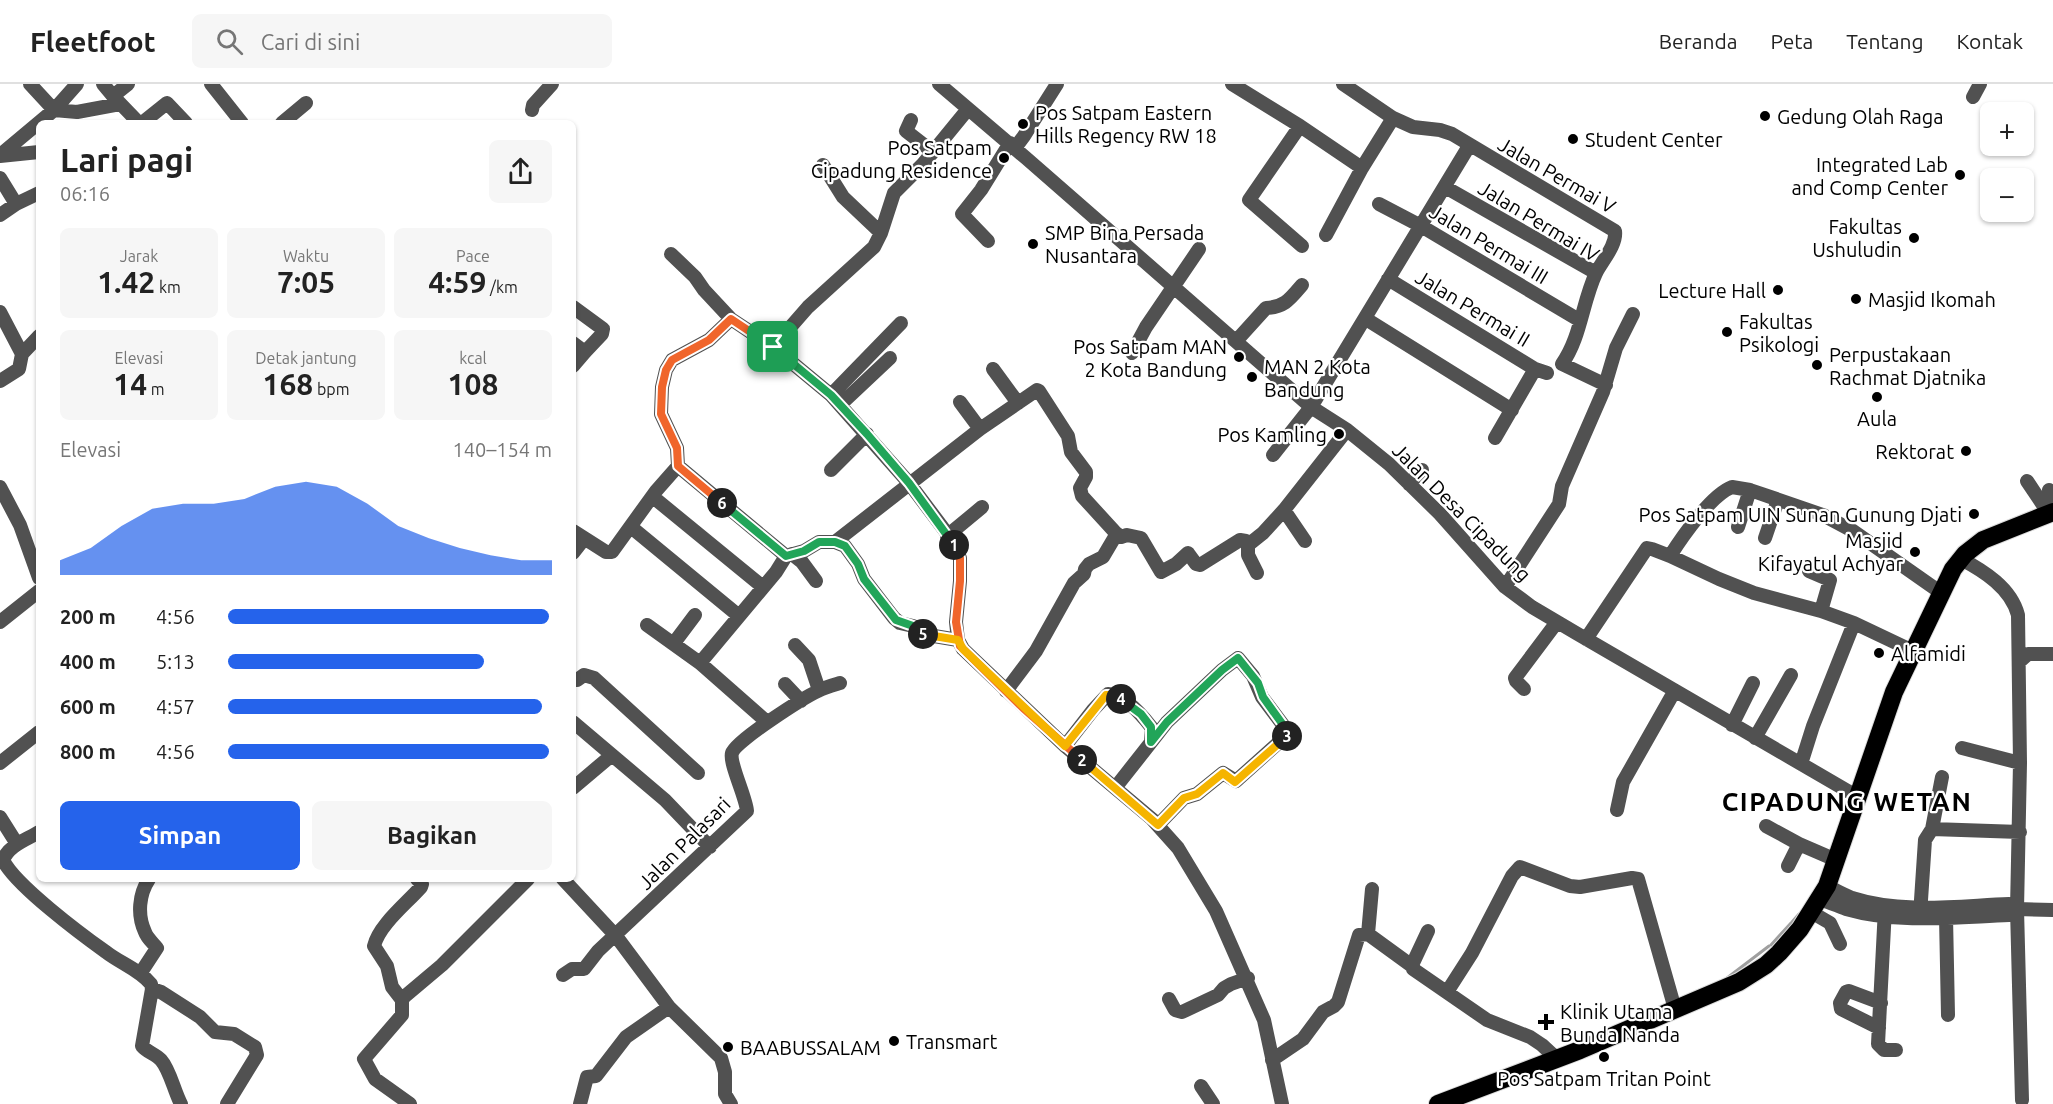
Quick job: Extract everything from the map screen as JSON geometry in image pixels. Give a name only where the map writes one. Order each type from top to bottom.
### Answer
[{"type":"highway","points":[[1438,1104],[1739,982],[1766,965],[1793,937],[1820,899],[1836,860],[1893,692],[1953,569],[1983,540],[2051,503]]},
{"type":"street","points":[[30,84],[54,110],[77,112],[116,100],[128,84]]},
{"type":"street","points":[[42,120],[77,84]]},
{"type":"street","points":[[103,84],[137,120]]},
{"type":"street","points":[[211,84],[240,120]]},
{"type":"street","points":[[532,110],[533,105],[552,84]]},
{"type":"street","name":"Jalan Desa Cipadung","points":[[939,84],[1237,340],[1311,407],[1347,430],[1389,464],[1532,607],[1674,692],[1858,797]]},
{"type":"street","points":[[951,84],[993,118]]},
{"type":"street","points":[[988,241],[962,214],[1012,145],[1024,136],[1058,84]]},
{"type":"street","points":[[1232,84],[1362,168]]},
{"type":"street","points":[[1273,455],[1311,407],[1469,146],[1452,134],[1440,130],[1413,127],[1393,118],[1343,84]]},
{"type":"street","points":[[1973,97],[1980,84]]},
{"type":"street","points":[[144,120],[167,102],[183,120]]},
{"type":"street","points":[[286,120],[306,103]]},
{"type":"street","points":[[773,347],[808,307],[873,248],[882,233],[894,193],[933,152],[968,109]]},
{"type":"street","points":[[1326,235],[1362,168],[1393,118]]},
{"type":"street","points":[[911,120],[906,131],[933,152]]},
{"type":"street","points":[[0,155],[36,125]]},
{"type":"street","points":[[1300,126],[1249,200],[1302,246]]},
{"type":"street","name":"Jalan Permai V","points":[[1469,146],[1615,231],[1614,240],[1596,273]]},
{"type":"street","points":[[0,155],[36,152]]},
{"type":"street","points":[[823,165],[843,197],[882,233]]},
{"type":"street","points":[[0,178],[16,204]]},
{"type":"street","name":"Jalan Permai IV","points":[[1445,186],[1596,273],[1579,320],[1575,339],[1562,364],[1606,384]]},
{"type":"street","points":[[0,215],[16,204],[36,195]]},
{"type":"street","name":"Jalan Permai III","points":[[1379,204],[1421,226],[1579,320]]},
{"type":"street","points":[[1131,353],[1199,249]]},
{"type":"street","points":[[671,254],[731,319],[773,347],[835,400],[909,483],[952,540],[960,558],[956,622],[958,640],[963,649],[1065,746],[1158,825],[1178,848],[1212,903],[1248,978],[1264,1020],[1282,1104]]},
{"type":"street","name":"Jalan Permai II","points":[[1388,279],[1541,371],[1512,410],[1495,438]]},
{"type":"street","points":[[1237,340],[1266,308],[1280,307],[1302,285]]},
{"type":"street","points":[[576,309],[603,329],[602,334],[576,362]]},
{"type":"street","points":[[0,312],[21,354],[19,369],[0,381]]},
{"type":"street","points":[[1507,584],[1559,504],[1562,486],[1606,384],[1616,348],[1633,314]]},
{"type":"street","points":[[578,535],[610,553],[678,466],[677,448],[661,414],[662,387],[666,370],[672,360],[709,340],[731,319]]},
{"type":"street","points":[[1366,319],[1512,410]]},
{"type":"street","points":[[835,400],[901,323]]},
{"type":"street","points":[[21,354],[36,339]]},
{"type":"street","points":[[576,345],[585,352]]},
{"type":"street","points":[[835,400],[890,358]]},
{"type":"street","points":[[993,369],[1018,403]]},
{"type":"street","points":[[835,542],[980,429],[1037,390],[1068,436],[1071,452],[1086,472],[1080,488],[1082,496],[1121,537],[1127,535],[1141,538],[1161,572],[1176,564],[1188,553],[1200,565],[1240,540],[1249,544]]},
{"type":"street","points":[[960,402],[980,429]]},
{"type":"street","points":[[1257,573],[1248,555],[1249,544],[1263,533],[1284,510],[1347,430]]},
{"type":"street","points":[[831,470],[867,434]]},
{"type":"street","points":[[678,466],[789,555],[802,562],[816,581]]},
{"type":"street","points":[[1409,484],[1422,470]]},
{"type":"street","points":[[2028,481],[2051,503]]},
{"type":"street","points":[[0,487],[20,525],[36,570]]},
{"type":"street","points":[[1670,556],[1706,508],[1732,487],[1750,490],[1816,512],[1853,531],[1940,592]]},
{"type":"street","points":[[1738,527],[1750,490]]},
{"type":"street","points":[[653,496],[763,587]]},
{"type":"street","points":[[1765,538],[1778,500]]},
{"type":"street","points":[[947,536],[982,507]]},
{"type":"street","points":[[1284,510],[1305,541]]},
{"type":"street","points":[[632,527],[739,616]]},
{"type":"street","points":[[1006,691],[1036,651],[1074,583],[1084,574],[1084,569],[1092,561],[1103,557],[1113,543],[1116,533]]},
{"type":"street","points":[[700,663],[789,555],[804,551],[819,542],[835,542],[850,550],[864,579],[896,620],[913,626],[926,637],[958,640]]},
{"type":"street","points":[[1586,639],[1649,548],[1754,592],[1821,610],[1912,651]]},
{"type":"street","points":[[1967,553],[1975,566],[1996,582],[2014,603],[2018,615],[2020,832],[2017,909],[2022,1100]]},
{"type":"street","points":[[1809,571],[1829,579],[1821,610]]},
{"type":"street","points":[[0,622],[36,593]]},
{"type":"street","points":[[674,643],[695,615]]},
{"type":"street","points":[[1524,689],[1515,679],[1557,622]]},
{"type":"street","points":[[1801,764],[1817,716],[1854,623]]},
{"type":"street","points":[[647,625],[700,663],[767,722]]},
{"type":"street","points":[[795,645],[809,660],[819,690]]},
{"type":"street","points":[[2019,663],[2028,654],[2053,654]]},
{"type":"street","points":[[1115,788],[1167,722],[1238,658],[1258,683],[1263,697],[1286,729],[1285,739],[1235,782],[1223,773],[1197,794],[1184,798],[1158,825]]},
{"type":"street","points":[[576,680],[584,675],[594,678],[698,773]]},
{"type":"street","points":[[1755,738],[1791,675]]},
{"type":"street","name":"Jalan Palasari","points":[[563,975],[572,969],[584,969],[598,951],[747,810],[732,757],[733,751],[767,722],[819,690],[840,683]]},
{"type":"street","points":[[1732,725],[1753,683]]},
{"type":"street","points":[[786,684],[801,701]]},
{"type":"street","points":[[1617,810],[1623,782],[1674,692]]},
{"type":"street","points":[[1065,746],[1093,710],[1106,695],[1110,694],[1117,696],[1141,714],[1152,728],[1151,742]]},
{"type":"street","points":[[576,725],[665,800],[710,847]]},
{"type":"street","points":[[0,762],[36,734]]},
{"type":"street","points":[[1962,747],[2020,763]]},
{"type":"street","points":[[576,785],[612,755]]},
{"type":"street","points":[[1920,913],[1924,846],[1927,834],[1932,829],[1942,777]]},
{"type":"street","points":[[0,817],[17,843]]},
{"type":"street","points":[[1766,826],[1836,860]]},
{"type":"street","points":[[1932,829],[2020,832]]},
{"type":"street","points":[[36,834],[17,843],[3,860],[13,876],[106,952],[151,984],[142,1046],[161,1060],[168,1071],[173,1089],[181,1104]]},
{"type":"street","points":[[1788,866],[1799,844]]},
{"type":"street","points":[[1447,992],[1472,953],[1512,876],[1520,867],[1570,886],[1580,887],[1632,878],[1638,879],[1675,1009]]},
{"type":"street","points":[[140,974],[157,948],[145,932],[142,916],[140,898],[147,882]]},
{"type":"street","points":[[410,1104],[375,1079],[364,1060],[402,1015],[402,1000],[393,987],[387,966],[374,943],[383,928],[421,888],[420,882]]},
{"type":"street","points":[[402,1000],[442,965],[525,882]]},
{"type":"street","points":[[566,882],[616,936],[669,1007],[721,1058],[725,1072],[725,1094],[731,1104]]},
{"type":"street","points":[[1368,934],[1372,889]]},
{"type":"street","points":[[1840,944],[1820,899],[1850,897],[1885,910],[1946,917],[2009,915],[2017,909]]},
{"type":"street","points":[[1920,913],[2009,904],[2017,909],[2053,910]]},
{"type":"street","points":[[1885,910],[1878,1044],[1884,1050],[1896,1050]]},
{"type":"street","points":[[1946,917],[1948,1015]]},
{"type":"street","points":[[1412,966],[1428,931]]},
{"type":"street","points":[[1272,1060],[1304,1039],[1323,1012],[1338,1002],[1359,935],[1368,934],[1412,966],[1416,972],[1491,1023],[1516,1031],[1542,1045],[1556,1058]]},
{"type":"street","points":[[1168,999],[1175,1010],[1182,1012],[1218,995],[1224,988],[1248,978]]},
{"type":"street","points":[[152,989],[200,1017],[216,1032],[234,1034],[255,1047],[256,1055],[227,1104]]},
{"type":"street","points":[[1879,1028],[1841,1009],[1840,1003],[1849,991],[1881,1003]]},
{"type":"street","points":[[580,1104],[586,1079],[589,1076],[596,1076],[626,1037],[669,1007]]},
{"type":"street","points":[[1201,1086],[1213,1104]]},
{"type":"waterway","points":[[1792,922],[1799,914]]},
{"type":"waterway","points":[[1771,945],[1791,923]]},
{"type":"waterway","points":[[1727,978],[1769,946]]},
{"type":"place","name":"Gedung Olah Raga","points":[[1765,116]]},
{"type":"place","name":"Pos Satpam Eastern Hills Regency RW 18","points":[[1023,124]]},
{"type":"place","name":"Student Center","points":[[1573,139]]},
{"type":"place","name":"Pos Satpam Cipadung Residence","points":[[1004,158]]},
{"type":"place","name":"Integrated Lab and Comp Center","points":[[1960,175]]},
{"type":"place","name":"Fakultas Ushuludin","points":[[1914,238]]},
{"type":"place","name":"SMP Bina Persada Nusantara","points":[[1033,244]]},
{"type":"place","name":"Lecture Hall","points":[[1778,290]]},
{"type":"place","name":"Masjid Ikomah","points":[[1856,299]]},
{"type":"place","name":"Fakultas Psikologi","points":[[1727,332]]},
{"type":"place","name":"Pos Satpam MAN 2 Kota Bandung","points":[[1239,357]]},
{"type":"place","name":"Perpustakaan Rachmat Djatnika","points":[[1817,365]]},
{"type":"place","name":"MAN 2 Kota Bandung","points":[[1252,377]]},
{"type":"place","name":"Aula","points":[[1877,397]]},
{"type":"place","name":"Pos Kamling","points":[[1339,434]]},
{"type":"place","name":"Rektorat","points":[[1966,451]]},
{"type":"place","name":"Pos Satpam UIN Sunan Gunung Djati","points":[[1974,514]]},
{"type":"place","name":"Masjid Kifayatul Achyar","points":[[1915,552]]},
{"type":"place","name":"Alfamidi","points":[[1879,653]]},
{"type":"place","name":"Klinik Utama Bunda Nanda","points":[[1546,1022]]},
{"type":"place","name":"Transmart","points":[[894,1041]]},
{"type":"place","name":"BAABUSSALAM","points":[[728,1047]]},
{"type":"place","name":"Pos Satpam Tritan Point","points":[[1604,1057]]},
{"type":"district","name":"CIPADUNG WETAN","points":[[1847,801]]},
{"type":"route","points":[[773,347],[731,319],[709,340],[670,361],[662,387],[661,414],[679,452],[678,466],[786,556],[797,554],[819,542],[835,542],[845,546],[850,550],[864,579],[896,620],[913,626],[926,637],[958,640],[960,646],[963,649],[1065,746],[1093,710],[1106,695],[1110,694],[1117,696],[1141,714],[1152,728],[1151,742],[1167,722],[1238,658],[1258,683],[1263,697],[1286,729],[1285,739],[1235,782],[1224,772],[1197,794],[1184,798],[1158,825],[1065,746],[960,646],[956,622],[960,558],[952,540],[909,483],[831,395],[773,347]]}]
